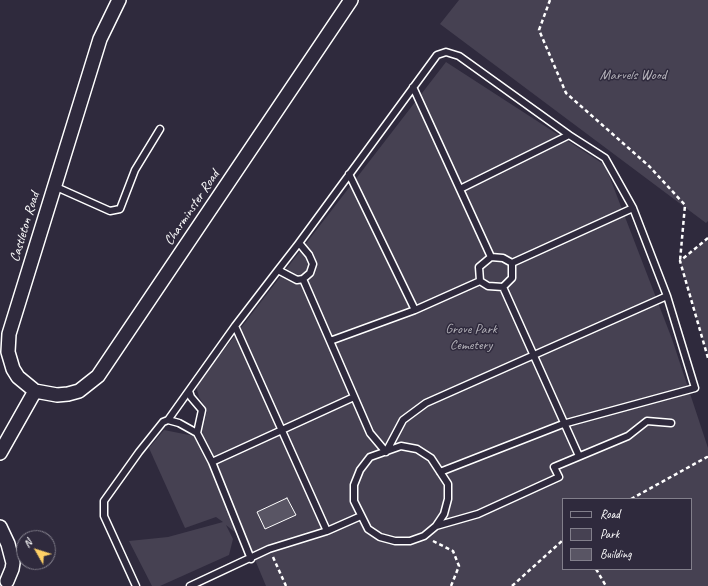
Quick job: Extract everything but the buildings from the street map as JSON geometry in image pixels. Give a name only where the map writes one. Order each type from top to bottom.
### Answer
[{"type":"street","name":"Castleton Road","points":[[35,391],[18,377],[12,369],[9,361],[7,344],[100,39],[119,0]]},
{"type":"street","name":"Charminster Road","points":[[35,391],[57,395],[68,394],[79,391],[98,376],[351,0]]},
{"type":"street","points":[[0,453],[35,391]]},
{"type":"street","points":[[0,527],[8,544],[13,563],[12,569],[6,581]]},
{"type":"lane","points":[[136,586],[104,516],[104,501],[139,452],[163,422],[168,420],[235,326],[299,243],[437,55],[446,52],[459,56],[569,135],[605,158],[633,208],[666,296],[695,388],[563,424],[440,472]]},
{"type":"lane","points":[[413,87],[491,257]]},
{"type":"lane","points":[[54,186],[110,211],[120,209],[135,170],[160,129]]},
{"type":"lane","points":[[460,189],[569,135]]},
{"type":"lane","points":[[349,174],[415,310]]},
{"type":"lane","points":[[512,263],[633,208]]},
{"type":"lane","points":[[278,270],[297,280],[303,279],[310,273],[313,264],[310,255],[299,243]]},
{"type":"lane","points":[[480,281],[479,267],[491,257],[503,258],[512,263]]},
{"type":"lane","points":[[480,281],[488,286],[503,287],[512,278],[512,263]]},
{"type":"lane","points":[[303,279],[370,433],[386,452]]},
{"type":"lane","points":[[330,341],[415,310],[480,281]]},
{"type":"lane","points":[[503,287],[578,456]]},
{"type":"lane","points":[[386,452],[403,420],[426,403],[666,296]]},
{"type":"lane","points":[[235,326],[327,531]]},
{"type":"lane","points":[[188,391],[202,410],[197,433]]},
{"type":"lane","points":[[212,462],[354,397]]},
{"type":"lane","points":[[168,420],[179,423],[197,433],[212,462],[251,559]]},
{"type":"lane","points":[[436,526],[478,514],[559,477],[554,467],[628,436],[647,421],[671,423]]},
{"type":"lane","points":[[401,446],[417,449],[432,458],[448,484],[448,499],[444,514],[436,526],[424,536],[410,541],[395,541],[380,537],[368,529],[354,501],[354,485],[360,470],[370,457],[386,452],[401,446]]},
{"type":"lane","points":[[190,586],[251,559],[269,549],[327,531],[361,516]]},
{"type":"path","points":[[550,0],[539,30],[566,93],[650,166],[685,205],[680,261],[708,358]]},
{"type":"path","points":[[680,261],[708,238]]},
{"type":"path","points":[[633,498],[707,457],[708,460]]},
{"type":"path","points":[[424,536],[453,551],[459,566],[451,586]]},
{"type":"path","points":[[512,586],[562,541]]},
{"type":"path","points":[[269,549],[286,586]]},
{"type":"path","points":[[597,570],[606,586]]},
{"type":"green space","name":"Marvels Wood","points":[[459,0],[708,0],[708,221],[706,223],[440,24]]},
{"type":"green space","name":"Grove Park Cemetery","points":[[446,62],[605,165],[672,339],[708,448],[708,586],[266,586],[248,543],[226,525],[233,539],[229,555],[160,586],[152,586],[129,541],[168,537],[223,522],[216,517],[185,528],[149,448],[164,430],[204,438],[202,432],[207,410],[199,397],[196,386]]},
{"type":"green space","points":[[708,238],[708,356],[680,261]]}]
